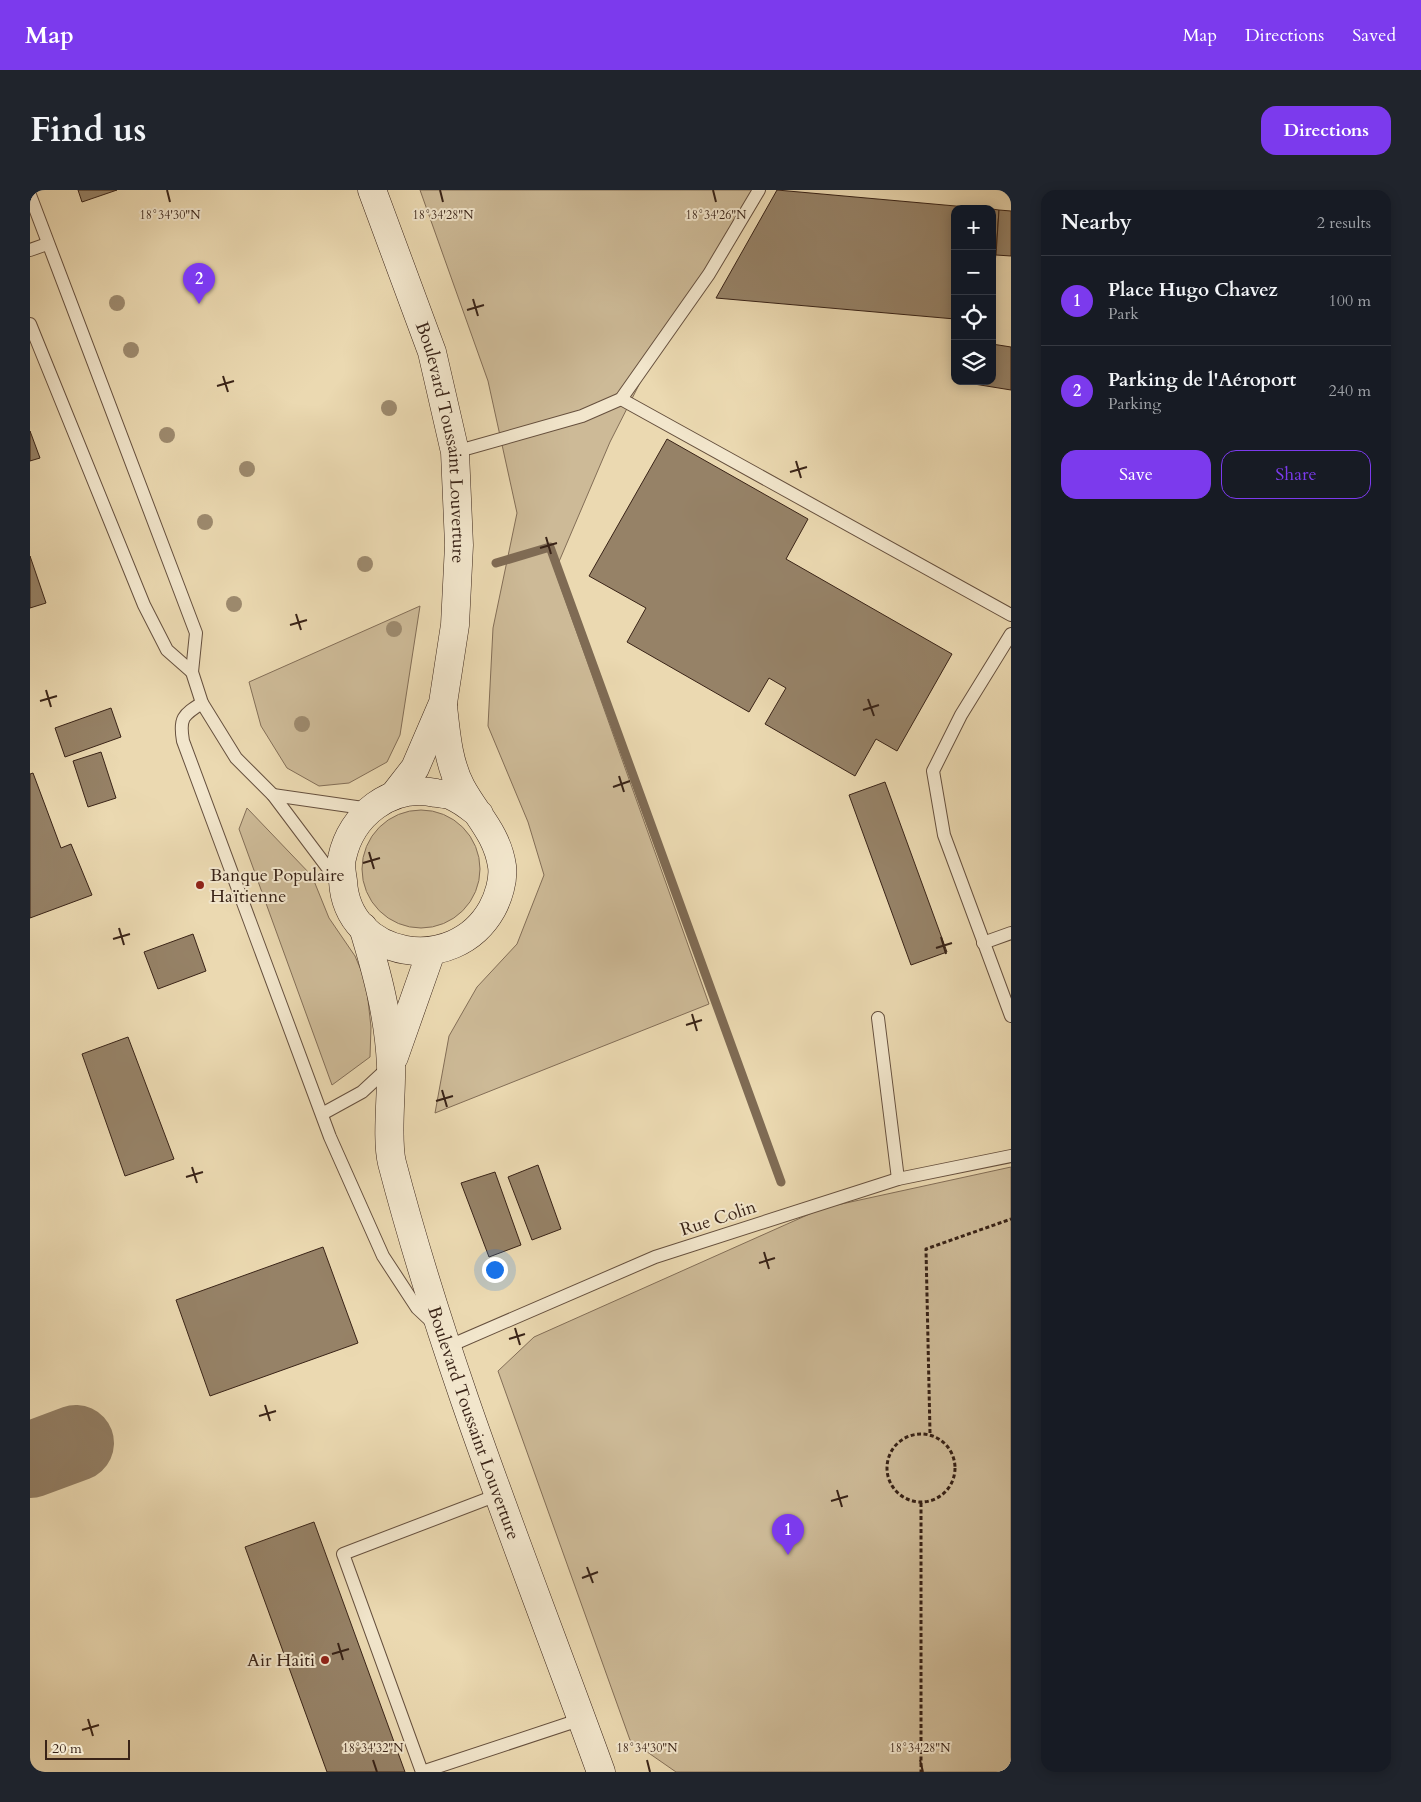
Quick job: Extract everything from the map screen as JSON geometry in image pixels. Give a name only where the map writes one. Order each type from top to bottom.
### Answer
[{"type":"main road","name":"Boulevard Toussaint Louverture","points":[[372,190],[432,352],[456,452],[459,545],[456,625],[443,703],[415,768],[394,795]]},
{"type":"main road","name":"Boulevard Toussaint Louverture","points":[[443,703],[448,748],[461,786],[479,814]]},
{"type":"main road","points":[[424,790],[454,796],[479,814],[496,839],[503,868],[498,898],[483,924],[460,943],[431,952],[406,951],[382,942],[363,927],[350,910],[343,890],[341,860],[351,832],[370,809],[394,795],[424,790]]},
{"type":"main road","name":"Boulevard Toussaint Louverture","points":[[363,927],[386,1012],[391,1065],[391,1158],[415,1251],[444,1338],[601,1772]]},
{"type":"main road","name":"Boulevard Toussaint Louverture","points":[[391,1065],[431,952]]},
{"type":"lane","points":[[456,452],[582,416],[621,399],[709,274],[759,190]]},
{"type":"lane","points":[[30,195],[196,633],[192,672],[202,703],[236,758],[273,795],[343,890]]},
{"type":"lane","points":[[30,250],[47,244]]},
{"type":"lane","points":[[30,324],[144,605],[167,650],[192,672]]},
{"type":"lane","points":[[621,399],[1011,615]]},
{"type":"lane","points":[[1011,634],[961,715],[933,771],[944,835],[1011,1016]]},
{"type":"lane","points":[[202,703],[183,717],[180,725],[183,741],[322,1114],[383,1256],[417,1308],[444,1338]]},
{"type":"lane","points":[[273,795],[370,809]]},
{"type":"lane","points":[[983,943],[1011,932]]},
{"type":"lane","points":[[878,1018],[898,1179]]},
{"type":"lane","points":[[322,1114],[362,1092],[391,1065]]},
{"type":"lane","name":"Rue Colin","points":[[444,1338],[655,1257],[898,1179],[1011,1156]]},
{"type":"lane","points":[[500,1494],[344,1554],[422,1772],[582,1719]]},
{"type":"path","points":[[930,1433],[926,1248],[1011,1219]]},
{"type":"path","points":[[913,1433],[930,1433],[944,1442],[954,1456],[956,1472],[950,1488],[938,1499],[921,1503],[905,1499],[893,1487],[886,1472],[888,1455],[898,1441],[913,1433]]},
{"type":"path","points":[[921,1503],[921,1772]]},
{"type":"shaded area","points":[[420,190],[754,190],[647,369],[610,442],[555,571],[709,1004],[435,1113],[449,1036],[477,987],[517,944],[544,875],[528,822],[488,726],[493,628],[517,513],[488,381]]},
{"type":"shaded area","points":[[420,606],[400,735],[387,762],[349,783],[319,786],[287,768],[261,726],[249,682]]},
{"type":"shaded area","points":[[247,808],[312,876],[329,918],[355,956],[366,982],[371,1027],[370,1057],[332,1085],[239,829]]},
{"type":"shaded area","points":[[421,810],[444,815],[463,827],[475,846],[480,869],[475,892],[463,911],[444,923],[421,928],[398,923],[379,911],[367,892],[362,869],[367,846],[379,827],[398,815]]},
{"type":"shaded area","points":[[1011,1167],[1011,1772],[676,1772],[630,1740],[498,1371],[534,1337],[823,1208]]},
{"type":"building","points":[[78,190],[117,190],[82,202]]},
{"type":"building","points":[[777,190],[951,206],[951,319],[716,298]]},
{"type":"building","points":[[996,210],[999,210],[996,252]]},
{"type":"building","points":[[999,210],[1011,211],[1011,256],[996,255]]},
{"type":"building","points":[[996,345],[1011,347],[1011,390],[980,385],[996,385]]},
{"type":"building","points":[[30,431],[40,458],[30,461]]},
{"type":"building","points":[[667,439],[808,519],[786,559],[952,654],[897,751],[876,739],[855,776],[765,724],[786,688],[769,678],[749,712],[627,642],[646,608],[589,576]]},
{"type":"building","points":[[30,556],[46,603],[30,608]]},
{"type":"building","points":[[111,708],[121,737],[65,757],[55,728]]},
{"type":"building","points":[[101,752],[116,798],[88,807],[73,761]]},
{"type":"building","points":[[33,773],[61,848],[71,844],[92,895],[30,918],[30,774]]},
{"type":"building","points":[[885,782],[947,952],[911,965],[849,795]]},
{"type":"building","points":[[193,934],[206,971],[158,989],[144,952]]},
{"type":"building","points":[[128,1037],[174,1159],[125,1176],[82,1054]]},
{"type":"building","points":[[538,1165],[561,1229],[532,1240],[508,1177]]},
{"type":"building","points":[[495,1172],[521,1245],[489,1257],[461,1183]]},
{"type":"building","points":[[323,1247],[358,1343],[210,1396],[176,1300]]},
{"type":"building","name":"Air Haiti","points":[[314,1522],[405,1772],[327,1772],[245,1547]]},
{"type":"waterway","points":[[496,563],[550,547],[781,1182]]},
{"type":"taxiway","points":[[30,1460],[76,1443]]},
{"type":"place","name":"Parking de l'Aéroport","points":[[199,304]]},
{"type":"place","name":"Banque Populaire Haïtienne","points":[[200,885]]},
{"type":"place","name":"Place Hugo Chavez","points":[[788,1555]]},
{"type":"place","name":"Air Haiti","points":[[325,1660]]}]
